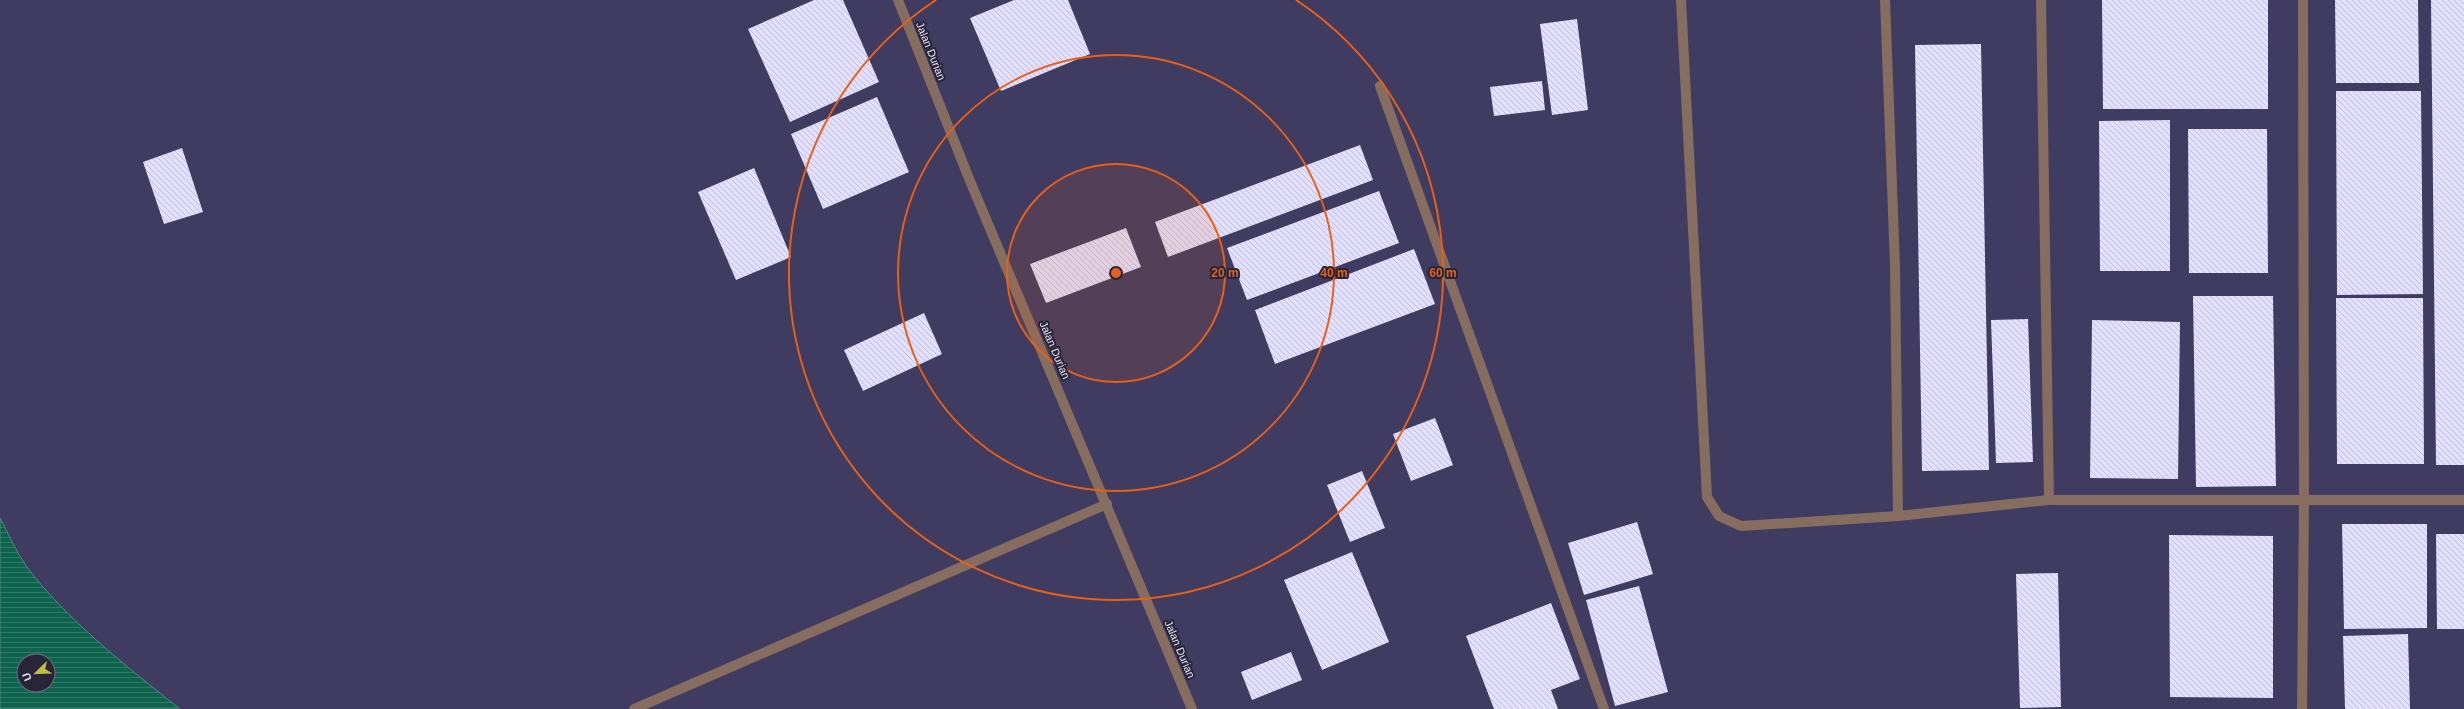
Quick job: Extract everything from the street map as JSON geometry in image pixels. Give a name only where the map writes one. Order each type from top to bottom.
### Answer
[{"type":"street","name":"Jalan Durian","points":[[898,0],[970,182],[1107,504],[1192,709]]},
{"type":"street","points":[[1681,0],[1707,497],[1719,516],[1741,526],[1898,516],[2049,500],[2464,500]]},
{"type":"street","points":[[1885,0],[1895,266],[1898,516]]},
{"type":"street","points":[[2041,0],[2049,500]]},
{"type":"street","points":[[2302,709],[2304,500],[2303,0]]},
{"type":"street","points":[[1380,86],[1604,709]]},
{"type":"street","points":[[634,709],[1107,504]]},
{"type":"shaded area","points":[[0,518],[26,566],[42,586],[98,642],[180,709],[0,709]]},
{"type":"building","points":[[814,0],[843,0],[879,82],[790,122],[748,29]]},
{"type":"building","points":[[1014,0],[1068,0],[1090,54],[1001,91],[970,18]]},
{"type":"building","points":[[2102,0],[2268,0],[2268,109],[2103,109]]},
{"type":"building","points":[[2335,0],[2418,0],[2419,83],[2336,83]]},
{"type":"building","points":[[2431,0],[2464,0],[2464,465],[2436,465]]},
{"type":"building","points":[[1577,19],[1588,110],[1552,115],[1540,24]]},
{"type":"building","points":[[1981,44],[1989,470],[1922,471],[1915,45]]},
{"type":"building","points":[[1542,81],[1545,110],[1494,116],[1490,87]]},
{"type":"building","points":[[2336,91],[2421,91],[2423,294],[2337,295]]},
{"type":"building","points":[[877,97],[909,172],[823,209],[791,134]]},
{"type":"building","points":[[2170,120],[2170,271],[2100,271],[2099,121]]},
{"type":"building","points":[[2188,129],[2267,129],[2268,273],[2189,273]]},
{"type":"building","points":[[1360,145],[1373,180],[1168,257],[1155,222]]},
{"type":"building","points":[[182,148],[203,212],[164,224],[143,162]]},
{"type":"building","points":[[754,168],[791,257],[736,280],[698,192]]},
{"type":"building","points":[[1379,191],[1399,243],[1247,300],[1227,248]]},
{"type":"building","points":[[1126,228],[1141,267],[1046,303],[1030,264]]},
{"type":"building","points":[[1414,249],[1435,304],[1275,364],[1255,310]]},
{"type":"building","points":[[2193,296],[2273,296],[2276,486],[2196,487]]},
{"type":"building","points":[[2336,298],[2423,298],[2424,464],[2337,464]]},
{"type":"building","points":[[924,313],[942,354],[863,391],[844,350]]},
{"type":"building","points":[[2028,319],[2033,462],[1996,463],[1991,320]]},
{"type":"building","points":[[2092,320],[2180,322],[2178,479],[2090,478]]},
{"type":"building","points":[[1435,418],[1453,465],[1411,481],[1393,434]]},
{"type":"building","points":[[1362,471],[1385,528],[1350,542],[1327,485]]},
{"type":"building","points":[[1637,522],[1653,574],[1584,595],[1568,543]]},
{"type":"building","points":[[2342,524],[2427,524],[2427,628],[2344,629]]},
{"type":"building","points":[[2436,534],[2464,534],[2464,629],[2437,629]]},
{"type":"building","points":[[2169,535],[2273,536],[2273,698],[2170,697]]},
{"type":"building","points":[[1352,552],[1389,642],[1322,670],[1284,580]]},
{"type":"building","points":[[2058,573],[2061,707],[2020,708],[2016,574]]},
{"type":"building","points":[[1639,586],[1668,692],[1615,706],[1586,600]]},
{"type":"building","points":[[1551,603],[1580,679],[1551,690],[1558,709],[1494,709],[1466,636]]},
{"type":"building","points":[[2408,634],[2410,709],[2345,709],[2343,636]]},
{"type":"building","points":[[1291,652],[1302,680],[1252,700],[1241,672]]}]
